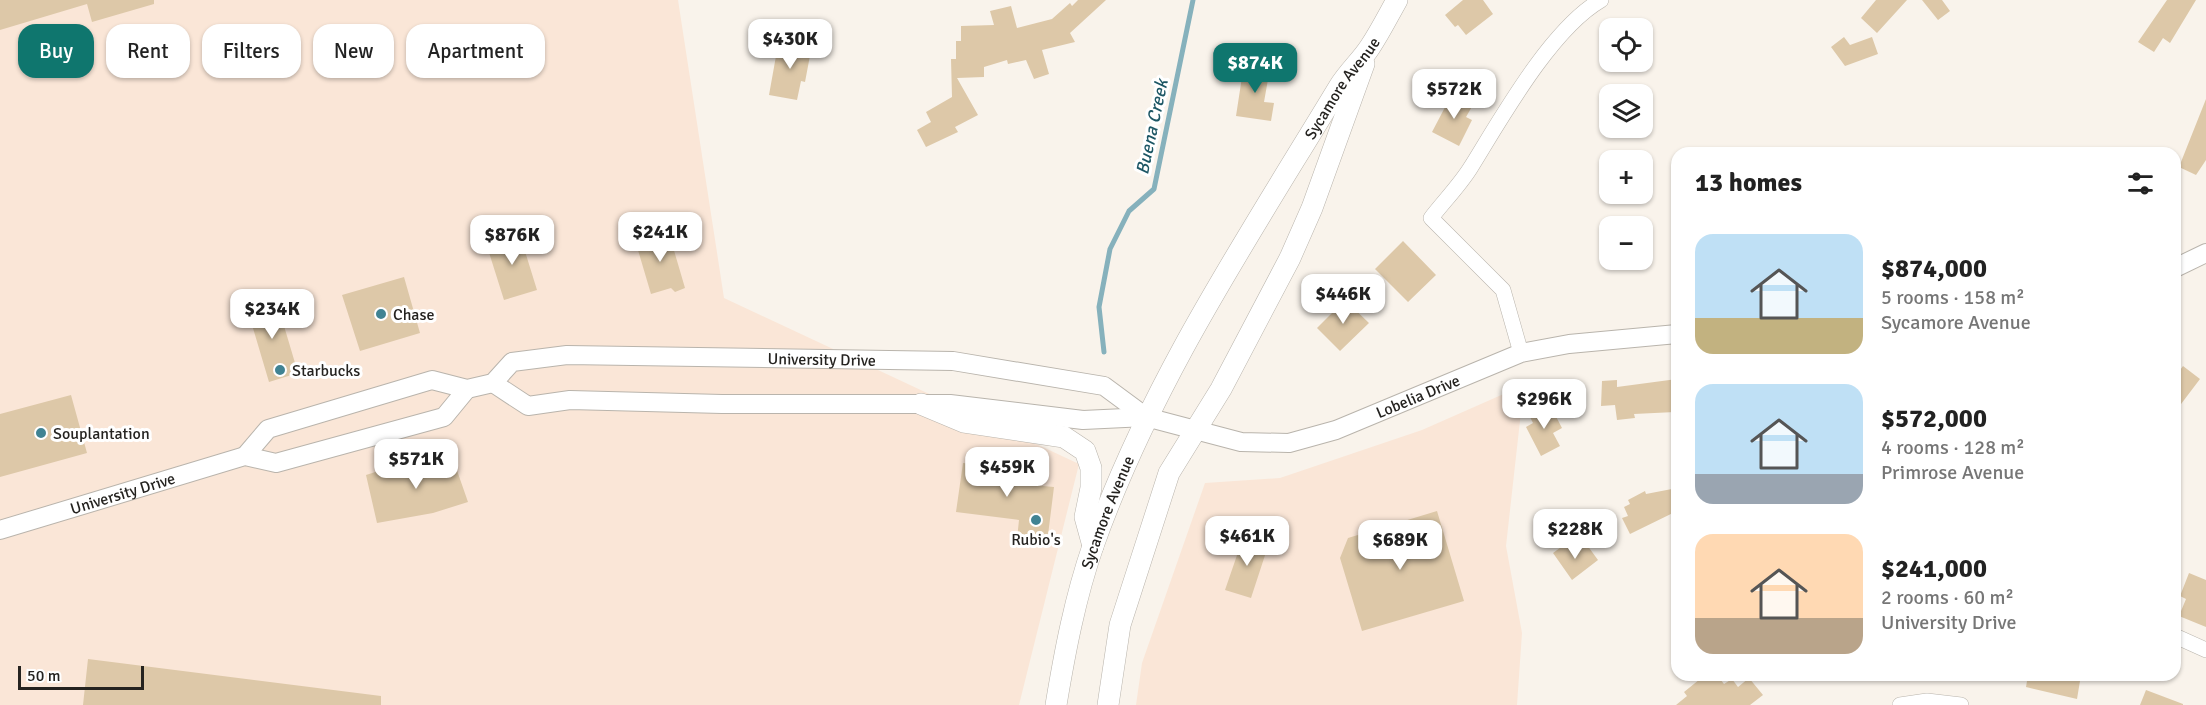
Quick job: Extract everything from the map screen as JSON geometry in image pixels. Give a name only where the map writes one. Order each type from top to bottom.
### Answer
[{"type":"main road","points":[[1368,49],[1397,0]]},
{"type":"main road","name":"Sycamore Avenue","points":[[1056,705],[1070,627],[1093,546],[1146,417],[1172,365],[1251,229],[1341,84],[1368,49]]},
{"type":"main road","name":"Sycamore Avenue","points":[[1108,705],[1120,625],[1169,473],[1221,390],[1290,258],[1312,208],[1368,49]]},
{"type":"main road","points":[[921,404],[964,422],[1064,437],[1085,451],[1091,468],[1091,488],[1085,517],[1093,546]]},
{"type":"street","points":[[1521,352],[1503,290],[1431,218],[1470,169],[1496,124],[1561,34],[1601,0]]},
{"type":"street","points":[[2181,265],[2206,253]]},
{"type":"street","name":"Lobelia Drive","points":[[1195,432],[1241,442],[1289,443],[1336,430],[1521,352],[1569,344],[1671,335]]},
{"type":"street","name":"University Drive","points":[[245,456],[268,429],[432,380],[467,389],[493,382],[512,362],[567,355],[953,361],[1104,386],[1146,417],[1195,432]]},
{"type":"street","name":"University Drive","points":[[493,382],[528,406],[570,400],[722,404],[950,404],[1083,420],[1146,417]]},
{"type":"street","name":"University Drive","points":[[0,530],[245,456],[276,463],[444,417],[467,389]]},
{"type":"street","points":[[2181,639],[2206,650]]},
{"type":"street","points":[[1900,705],[1927,701],[1961,705]]},
{"type":"shaded area","points":[[0,0],[678,0],[724,298],[1079,464],[1019,705],[0,705]]},
{"type":"shaded area","points":[[1524,385],[1506,546],[1522,633],[1517,705],[1136,705],[1142,663],[1205,483],[1280,478],[1422,430]]},
{"type":"building","points":[[0,0],[154,0],[154,4],[92,22],[87,4],[0,30]]},
{"type":"building","points":[[1078,0],[1106,0],[1070,33],[1075,42],[1042,50],[1049,74],[1034,79],[1026,60],[1008,64],[1007,60],[984,67],[984,77],[957,78],[978,115],[955,127],[958,132],[926,147],[917,130],[931,122],[926,112],[952,97],[951,59],[956,59],[956,41],[961,41],[961,26],[994,25],[990,11],[1011,6],[1017,28],[1052,19],[1070,3],[1072,6]]},
{"type":"building","points":[[1463,0],[1483,0],[1493,14],[1466,35],[1445,15]]},
{"type":"building","points":[[1876,0],[1907,0],[1877,33],[1861,18]]},
{"type":"building","points":[[1922,0],[1942,0],[1950,11],[1938,20]]},
{"type":"building","points":[[2167,0],[2196,0],[2170,43],[2163,38],[2154,52],[2138,42]]},
{"type":"building","points":[[1844,37],[1850,45],[1872,37],[1878,54],[1845,66],[1831,47]]},
{"type":"building","points":[[784,40],[812,45],[805,82],[801,81],[797,100],[769,95],[776,56],[781,57]]},
{"type":"building","points":[[1244,64],[1270,68],[1264,102],[1274,103],[1271,121],[1236,116]]},
{"type":"building","points":[[1453,92],[1474,103],[1466,117],[1472,120],[1459,146],[1432,132]]},
{"type":"building","points":[[2206,99],[2206,160],[2196,175],[2181,168],[2181,162]]},
{"type":"building","points":[[668,230],[685,288],[675,292],[671,288],[651,294],[635,240]]},
{"type":"building","points":[[519,232],[537,290],[504,300],[486,243]]},
{"type":"building","points":[[1403,241],[1436,275],[1408,302],[1375,269]]},
{"type":"building","name":"Chase","points":[[404,277],[420,333],[360,351],[342,295]]},
{"type":"building","points":[[276,299],[298,373],[269,382],[247,308]]},
{"type":"building","points":[[1345,300],[1369,323],[1340,351],[1317,328]]},
{"type":"building","points":[[2183,366],[2200,379],[2181,404],[2181,369]]},
{"type":"building","points":[[1617,380],[1617,387],[1671,380],[1671,412],[1634,414],[1635,418],[1617,420],[1615,405],[1601,406],[1602,381]]},
{"type":"building","name":"Souplantation","points":[[71,395],[87,453],[0,477],[0,414]]},
{"type":"building","points":[[1550,405],[1562,428],[1553,433],[1560,446],[1541,456],[1526,427],[1533,423],[1529,415]]},
{"type":"building","points":[[446,455],[453,459],[468,502],[433,513],[377,523],[366,475],[388,468],[391,472],[403,465],[404,467]]},
{"type":"building","points":[[963,463],[1034,471],[1032,485],[1054,487],[1047,543],[1017,539],[1019,520],[956,512]]},
{"type":"building","points":[[1671,489],[1671,514],[1630,534],[1622,518],[1628,516],[1624,507],[1630,504],[1628,500],[1645,491],[1646,494]]},
{"type":"building","points":[[1437,511],[1464,601],[1362,631],[1340,558],[1348,538]]},
{"type":"building","points":[[1244,535],[1269,543],[1251,598],[1225,590]]},
{"type":"building","points":[[1568,542],[1576,553],[1587,545],[1598,560],[1572,580],[1553,553]]},
{"type":"building","points":[[2189,573],[2206,580],[2206,627],[2181,617],[2186,599],[2181,596]]},
{"type":"building","points":[[88,659],[381,696],[381,705],[83,705]]},
{"type":"building","points":[[1698,681],[1722,681],[1724,684],[1734,681],[1738,687],[1745,681],[1751,681],[1763,695],[1750,705],[1676,705],[1687,696],[1684,692]]},
{"type":"building","points":[[2027,681],[2080,681],[2077,699],[2026,687]]},
{"type":"building","points":[[2146,690],[2183,704],[2183,705],[2140,705]]},
{"type":"waterway","name":"Buena Creek","points":[[1104,352],[1099,307],[1110,249],[1129,211],[1154,189],[1193,0]]},
{"type":"place","name":"Chase","points":[[381,314]]},
{"type":"place","name":"Starbucks","points":[[280,370]]},
{"type":"place","name":"Souplantation","points":[[41,433]]},
{"type":"place","name":"Rubio's","points":[[1036,520]]}]
